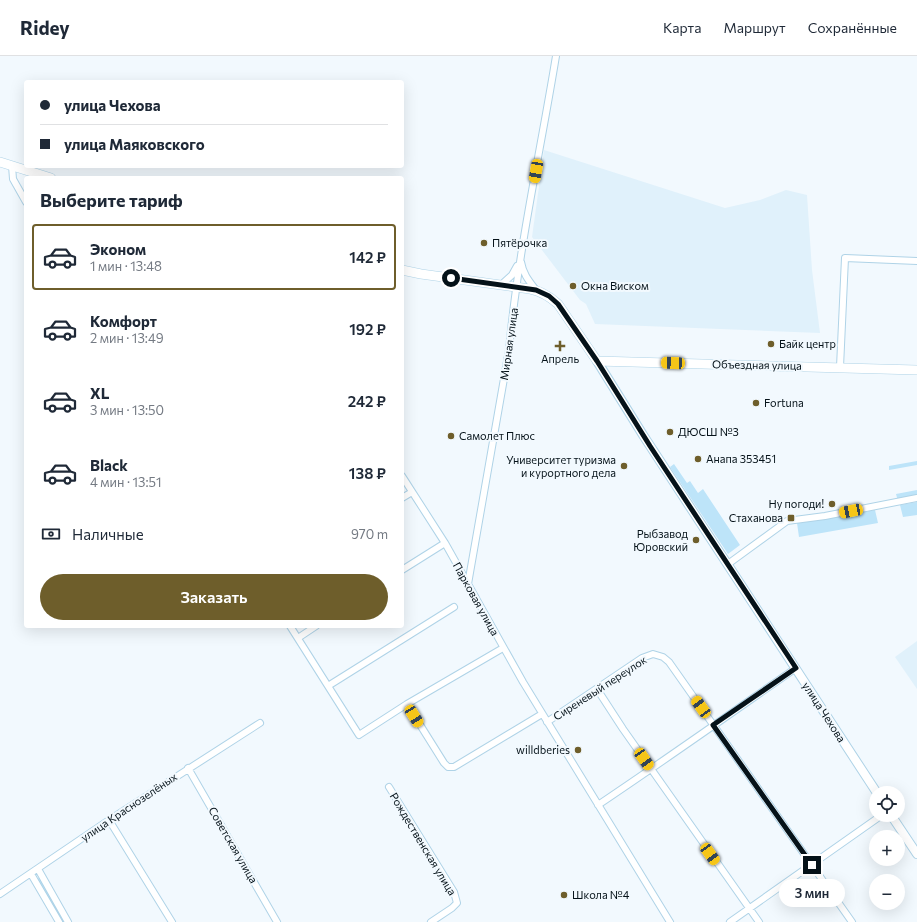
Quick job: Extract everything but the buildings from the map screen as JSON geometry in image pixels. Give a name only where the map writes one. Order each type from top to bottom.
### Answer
[{"type":"main road","points":[[0,162],[44,176]]},
{"type":"main road","name":"улица Чехова","points":[[404,270],[536,290],[549,296],[558,304],[597,361]]},
{"type":"main road","name":"Объездная улица","points":[[597,361],[917,370]]},
{"type":"street","name":"Мирная улица","points":[[468,584],[508,358],[520,259],[556,56]]},
{"type":"street","points":[[12,166],[13,179],[24,198]]},
{"type":"street","points":[[840,367],[845,258],[917,261]]},
{"type":"street","points":[[501,285],[512,275],[520,259]]},
{"type":"street","points":[[520,259],[526,276],[536,290]]},
{"type":"street","name":"улица Чехова","points":[[597,361],[643,435],[872,786]]},
{"type":"street","name":"Парковая улица","points":[[404,479],[445,543],[503,648],[542,714],[670,922]]},
{"type":"street","points":[[404,497],[412,492]]},
{"type":"street","points":[[728,564],[787,521],[825,516],[917,498]]},
{"type":"street","points":[[404,569],[445,543]]},
{"type":"street","points":[[328,686],[454,607]]},
{"type":"street","points":[[291,628],[360,735],[407,704],[503,648]]},
{"type":"street","points":[[298,638],[313,628]]},
{"type":"street","name":"Сиреневый переулок","points":[[547,722],[642,658],[653,654],[663,657],[669,662],[713,725]]},
{"type":"street","points":[[598,804],[796,668]]},
{"type":"street","points":[[597,689],[623,729],[759,922]]},
{"type":"street","name":"Сиреневый переулок","points":[[407,704],[448,767],[454,767],[542,714]]},
{"type":"street","name":"улица Краснозелёных","points":[[0,894],[188,768],[260,723]]},
{"type":"street","points":[[713,725],[852,922]]},
{"type":"street","name":"Советская улица","points":[[188,768],[277,922]]},
{"type":"street","name":"Рождественская улица","points":[[389,787],[454,892],[457,902],[452,908],[431,922]]},
{"type":"street","points":[[109,820],[172,922]]},
{"type":"street","points":[[730,922],[872,822]]},
{"type":"street","points":[[896,822],[917,854]]},
{"type":"street","points":[[38,869],[68,922]]},
{"type":"street","points":[[31,874],[58,922]]},
{"type":"shaded area","points":[[544,150],[725,208],[760,200],[786,190],[807,195],[812,270],[820,333],[595,324],[586,304],[580,300],[532,237]]},
{"type":"shaded area","points":[[917,461],[917,465],[889,470],[889,466]]},
{"type":"shaded area","points":[[674,464],[687,483],[690,481],[698,493],[703,489],[740,545],[728,554],[670,467]]},
{"type":"shaded area","points":[[917,490],[917,497],[898,501],[896,494]]},
{"type":"shaded area","points":[[917,502],[917,515],[903,517],[900,505]]},
{"type":"shaded area","points":[[875,510],[878,523],[799,537],[797,523]]},
{"type":"shaded area","points":[[917,641],[917,689],[895,657]]},
{"type":"shaded area","points":[[41,877],[67,922],[61,922],[37,879]]},
{"type":"place","name":"Пятёрочка","points":[[484,243]]},
{"type":"place","name":"Окна Виском","points":[[573,286]]},
{"type":"place","name":"Байк центр","points":[[771,344]]},
{"type":"place","name":"Апрель","points":[[560,346]]},
{"type":"place","name":"Fortuna","points":[[756,403]]},
{"type":"place","name":"ДЮСШ №3","points":[[670,432]]},
{"type":"place","name":"Самолет Плюс","points":[[451,436]]},
{"type":"place","name":"Анапа 353451","points":[[698,459]]},
{"type":"place","name":"Университет туризма и курортного дела","points":[[624,466]]},
{"type":"place","name":"Ну погоди!","points":[[832,504]]},
{"type":"place","name":"Стаханова","points":[[791,518]]},
{"type":"place","name":"Рыбзавод Юровский","points":[[696,540]]},
{"type":"place","name":"willdberies","points":[[578,750]]},
{"type":"place","name":"Школа №4","points":[[564,895]]},
{"type":"route","points":[[451,278],[536,290],[549,296],[558,304],[597,361],[650,446],[796,668],[713,725],[812,865]]}]
